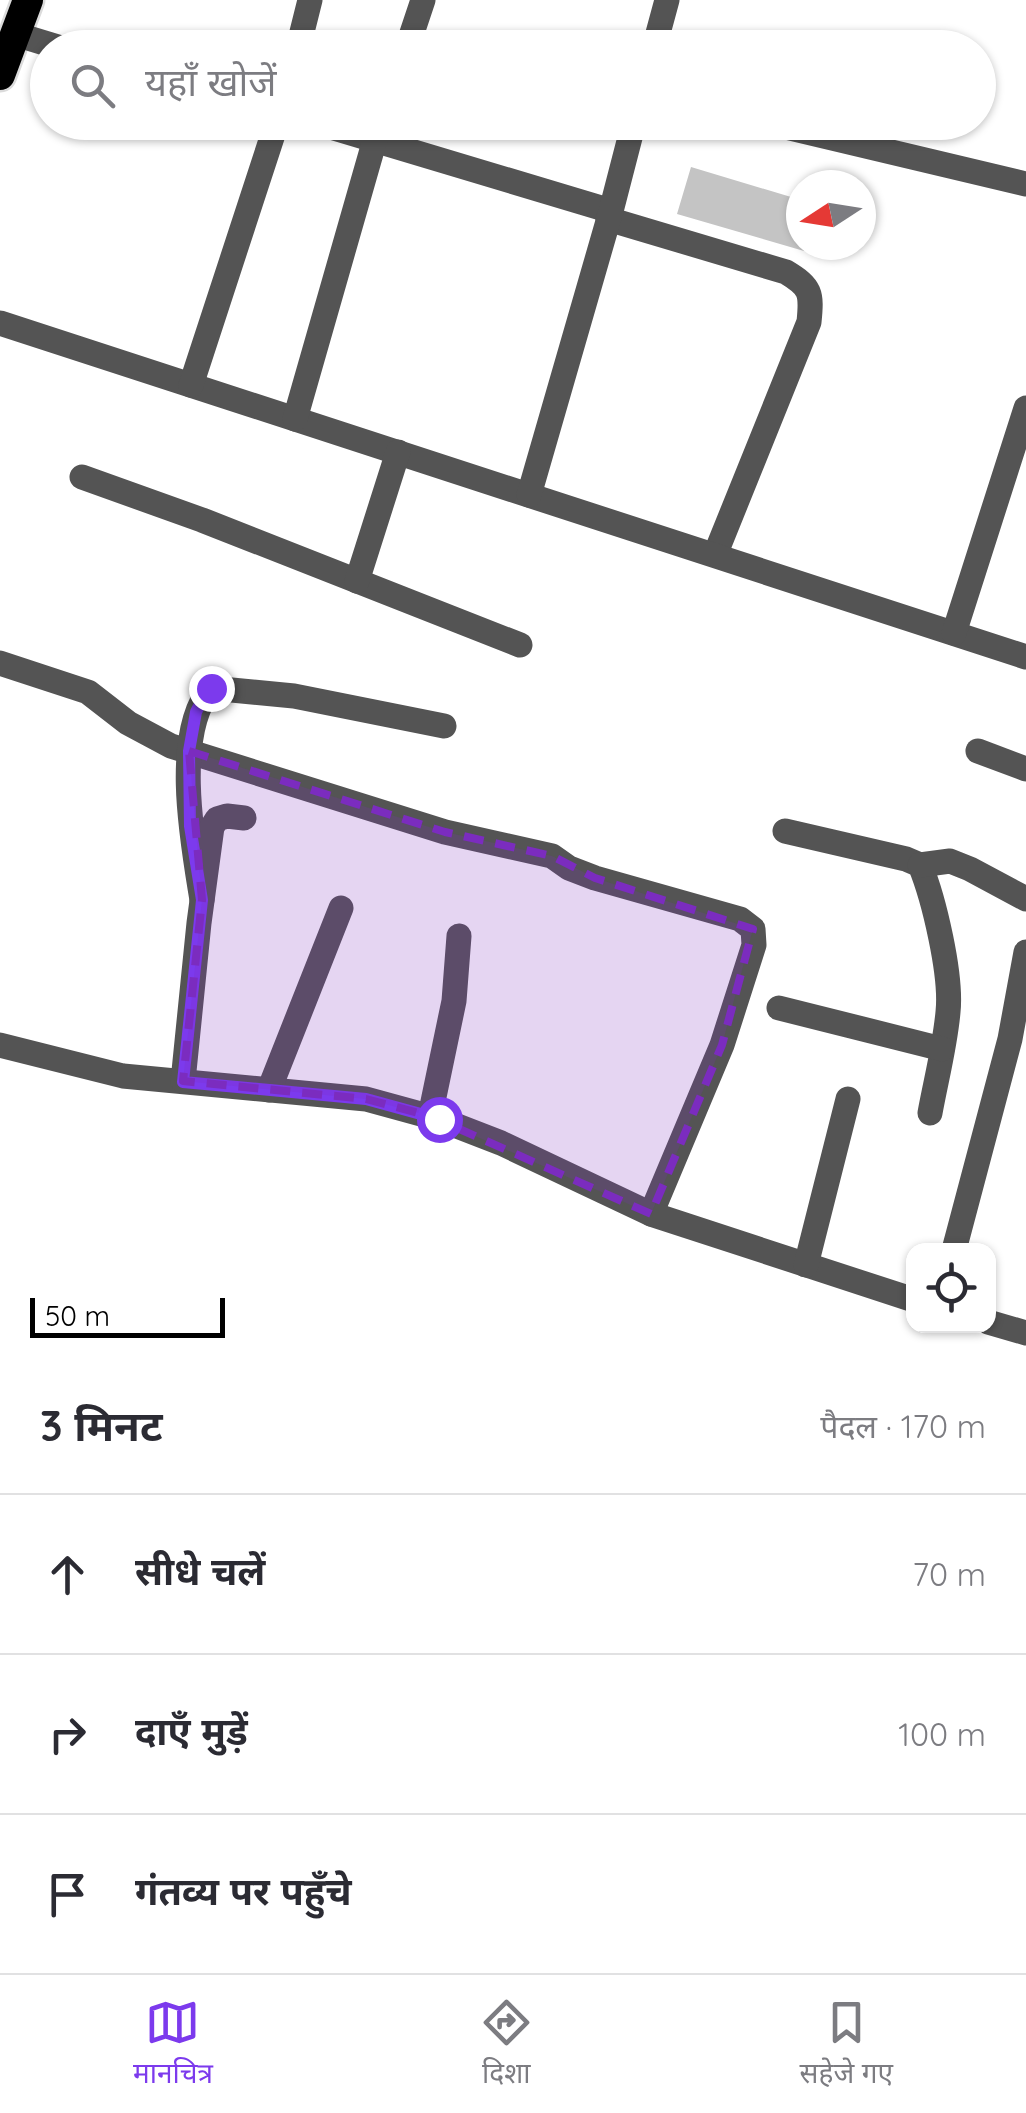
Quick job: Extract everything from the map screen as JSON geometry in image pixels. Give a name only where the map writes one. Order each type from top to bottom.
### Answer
[{"type":"highway","points":[[0,75],[28,0]]},
{"type":"street","points":[[302,30],[310,0]]},
{"type":"street","points":[[412,30],[423,0]]},
{"type":"street","points":[[659,30],[667,0]]},
{"type":"street","points":[[16,34],[30,38]]},
{"type":"street","points":[[191,385],[272,140]]},
{"type":"street","points":[[295,419],[375,140]]},
{"type":"street","points":[[399,140],[786,272],[806,283],[812,300],[809,322],[715,556]]},
{"type":"street","points":[[529,495],[629,140]]},
{"type":"street","points":[[841,140],[1026,184]]},
{"type":"street","points":[[0,323],[1026,657]]},
{"type":"street","points":[[954,634],[1026,408]]},
{"type":"street","points":[[357,580],[398,452]]},
{"type":"street","points":[[82,477],[520,645]]},
{"type":"street","points":[[0,662],[88,692],[128,723],[171,746],[444,832],[552,856],[595,878],[740,919],[752,929],[754,945],[722,1045],[651,1214]]},
{"type":"street","points":[[202,900],[190,826],[189,751],[196,712],[211,688],[294,696],[444,726]]},
{"type":"street","points":[[978,751],[1026,768]]},
{"type":"street","points":[[183,1082],[212,827],[216,818],[244,818]]},
{"type":"street","points":[[785,831],[920,865],[950,861],[1026,898]]},
{"type":"street","points":[[920,865],[945,970],[949,1009],[930,1113]]},
{"type":"street","points":[[269,1090],[341,908]]},
{"type":"street","points":[[430,1116],[454,1001],[459,936]]},
{"type":"street","points":[[956,1243],[1010,1040],[1026,952]]},
{"type":"street","points":[[779,1008],[942,1048]]},
{"type":"street","points":[[0,1045],[123,1076],[366,1099],[430,1116],[501,1144],[651,1214],[906,1297]]},
{"type":"street","points":[[806,1264],[848,1098]]},
{"type":"street","points":[[996,1325],[1026,1334]]},
{"type":"highlighted area","points":[[189,751],[445,832],[552,856],[595,878],[753,929],[722,1045],[651,1214],[430,1116],[366,1099],[183,1081],[202,900]]},
{"type":"building","points":[[691,167],[786,196],[786,246],[677,214]]},
{"type":"route","points":[[211,688],[196,712],[189,751],[190,826],[202,900],[183,1082],[366,1099],[439,1119]]}]
